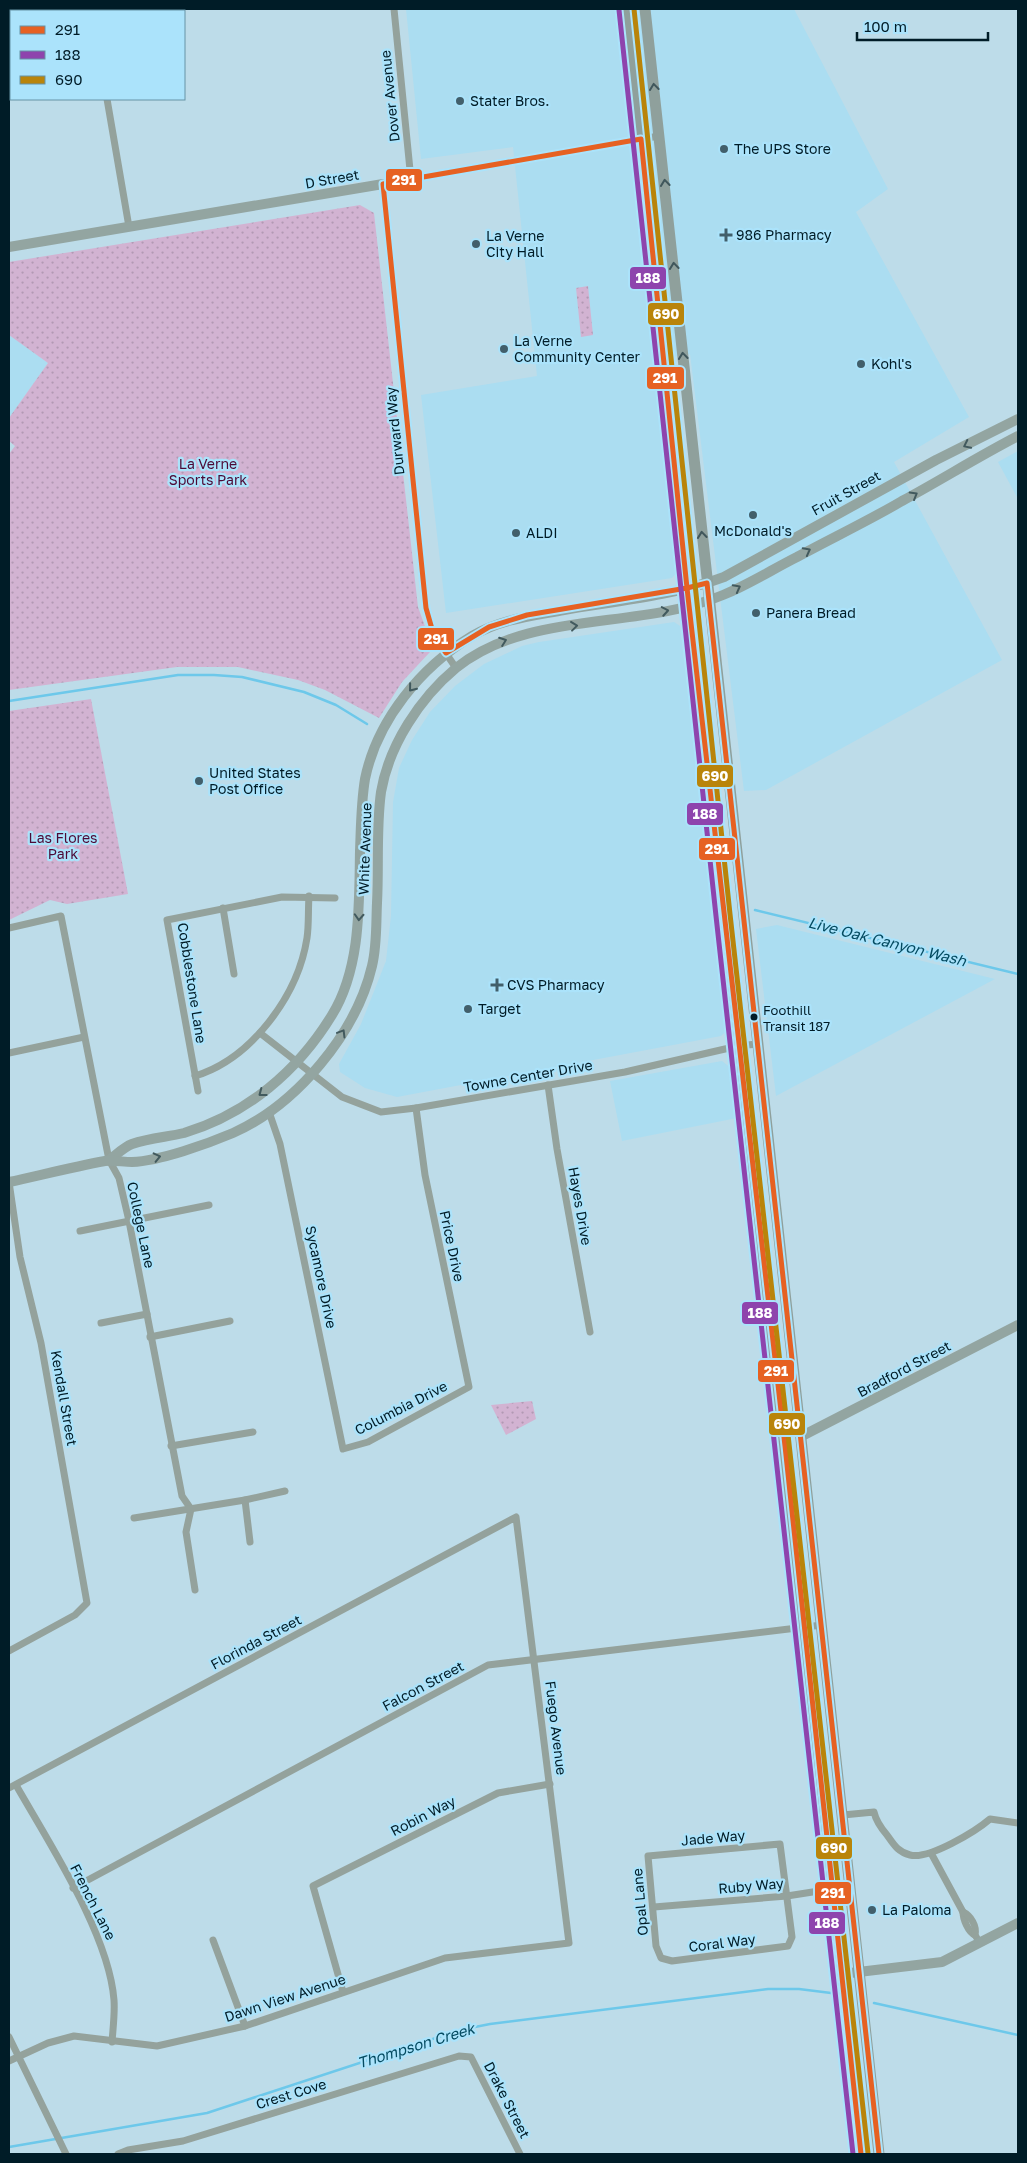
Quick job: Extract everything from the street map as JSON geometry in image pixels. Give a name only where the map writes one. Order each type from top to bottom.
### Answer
[{"type":"main road","points":[[626,9],[687,589],[785,1446],[861,2154]]},
{"type":"main road","points":[[645,9],[879,2154]]},
{"type":"main road","name":"D Street","points":[[9,247],[383,184]]},
{"type":"main road","name":"Fruit Street","points":[[687,589],[724,577],[936,460],[1018,419]]},
{"type":"main road","points":[[709,600],[724,595],[902,502],[1018,436]]},
{"type":"main road","name":"White Avenue","points":[[109,1160],[130,1145],[184,1133],[226,1117],[258,1096],[298,1061],[332,1015],[352,960],[359,926],[362,802],[372,756],[387,721],[415,684],[446,653],[489,627],[527,615],[687,589]]},
{"type":"main road","name":"White Avenue","points":[[9,1182],[109,1160],[135,1162],[197,1148],[236,1132],[269,1112],[295,1091],[332,1048],[359,1003],[372,965],[378,902],[380,804],[387,767],[418,709],[437,686],[456,668],[496,644],[528,632],[620,620],[709,600]]},
{"type":"main road","name":"Bradford Street","points":[[802,1436],[1018,1325]]},
{"type":"main road","points":[[842,1974],[942,1962],[978,1939],[1018,1923]]},
{"type":"main road","points":[[854,2091],[872,2089]]},
{"type":"street","name":"Dover Avenue","points":[[394,9],[411,180]]},
{"type":"street","points":[[107,100],[129,227]]},
{"type":"street","name":"D Street","points":[[383,184],[659,136]]},
{"type":"street","name":"Durward Way","points":[[383,184],[426,608],[434,636],[456,668]]},
{"type":"street","points":[[195,1076],[229,1061],[260,1033],[296,979],[307,939],[309,896]]},
{"type":"street","name":"Cobblestone Lane","points":[[198,1091],[167,920],[282,897],[309,896],[335,898]]},
{"type":"street","points":[[223,908],[234,974]]},
{"type":"street","name":"College Lane","points":[[9,928],[62,916],[109,1160],[119,1178],[129,1221],[171,1446],[182,1496],[191,1509]]},
{"type":"street","name":"Towne Center Drive","points":[[260,1033],[313,1072],[342,1097],[381,1112],[416,1108],[641,1069],[738,1046],[757,1044]]},
{"type":"street","points":[[9,1053],[84,1037]]},
{"type":"street","name":"Hayes Drive","points":[[548,1084],[557,1149],[590,1332]]},
{"type":"street","name":"Price Drive","points":[[416,1108],[425,1175],[469,1387]]},
{"type":"street","name":"Sycamore Drive","points":[[269,1112],[280,1144],[343,1449]]},
{"type":"street","name":"Kendall Street","points":[[9,1182],[20,1257],[41,1343],[85,1582],[87,1603],[76,1615],[9,1651]]},
{"type":"street","points":[[80,1231],[209,1205]]},
{"type":"street","points":[[101,1324],[147,1314]]},
{"type":"street","points":[[150,1336],[230,1321]]},
{"type":"street","name":"Columbia Drive","points":[[343,1449],[368,1442],[469,1387]]},
{"type":"street","points":[[171,1446],[253,1432]]},
{"type":"street","points":[[134,1518],[245,1500],[284,1491]]},
{"type":"street","points":[[245,1500],[250,1542]]},
{"type":"street","points":[[191,1509],[186,1532],[196,1590]]},
{"type":"street","name":"Fuego Avenue","points":[[516,1517],[569,1942]]},
{"type":"street","name":"Florinda Street","points":[[9,1788],[516,1517]]},
{"type":"street","name":"Falcon Street","points":[[73,1888],[488,1665],[822,1625]]},
{"type":"street","name":"French Lane","points":[[16,1784],[73,1888],[104,1952],[114,2000],[112,2042]]},
{"type":"street","name":"Robin Way","points":[[343,1992],[313,1886],[498,1793],[550,1784]]},
{"type":"street","points":[[843,1815],[874,1812],[875,1819],[897,1850],[912,1855],[931,1853],[981,1826],[990,1819],[1018,1823]]},
{"type":"street","name":"Jade Way","points":[[648,1856],[780,1844],[787,1896]]},
{"type":"street","points":[[931,1853],[963,1912],[969,1915],[978,1939]]},
{"type":"street","name":"Opal Lane","points":[[648,1856],[656,1946]]},
{"type":"street","name":"Ruby Way","points":[[654,1908],[787,1896],[851,1886]]},
{"type":"street","name":"Coral Way","points":[[656,1946],[661,1958],[672,1961],[783,1948],[788,1946],[792,1937],[787,1896]]},
{"type":"street","points":[[213,1940],[245,2026]]},
{"type":"street","name":"Dawn View Avenue","points":[[9,2061],[48,2043],[74,2036],[157,2046],[245,2026],[445,1958],[569,1942]]},
{"type":"street","points":[[9,2037],[65,2153]]},
{"type":"street","name":"Crest Cove","points":[[118,2154],[128,2150],[183,2141],[459,2056],[472,2057]]},
{"type":"street","name":"Drake Street","points":[[472,2057],[520,2154]]},
{"type":"shaded area","points":[[406,9],[794,9],[888,189],[856,212],[969,417],[894,462],[1002,660],[766,790],[744,791],[690,354],[655,360],[678,571],[672,578],[446,613],[421,395],[537,376],[513,147],[421,159]]},
{"type":"shaded area","points":[[9,335],[48,363],[9,418]]},
{"type":"shaded area","points":[[1018,451],[1018,499],[998,462]]},
{"type":"shaded area","points":[[674,622],[680,626],[727,1030],[721,1036],[397,1097],[365,1088],[340,1072],[339,1064],[361,1024],[386,961],[391,916],[393,802],[399,768],[412,740],[430,712],[455,686],[484,664],[522,646]]},
{"type":"shaded area","points":[[777,925],[995,979],[776,1096],[756,929]]},
{"type":"shaded area","points":[[722,1061],[732,1069],[737,1118],[622,1141],[610,1081]]},
{"type":"green space","name":"La Verne Sports Park","points":[[360,205],[374,213],[418,607],[431,643],[430,652],[402,682],[379,718],[325,690],[298,680],[238,667],[177,667],[9,690],[9,454],[15,446],[9,441],[9,418],[48,363],[9,335],[9,262]]},
{"type":"green space","points":[[588,286],[593,335],[581,337],[576,288]]},
{"type":"green space","name":"Las Flores Park","points":[[91,699],[128,894],[67,904],[50,900],[9,920],[9,711]]},
{"type":"green space","points":[[532,1401],[536,1419],[506,1435],[491,1405]]},
{"type":"waterway","points":[[9,701],[178,675],[214,675],[242,677],[304,692],[336,705],[367,724]]},
{"type":"waterway","name":"Live Oak Canyon Wash","points":[[755,910],[1018,974]]},
{"type":"waterway","name":"Thompson Creek","points":[[9,2147],[207,2113],[460,2030],[490,2024],[768,1989],[799,1989],[831,1993]]},
{"type":"waterway","name":"Thompson Creek","points":[[874,2003],[1018,2035]]},
{"type":"transit line","name":"690","points":[[634,9],[730,914],[868,2153]]},
{"type":"transit line","name":"188","points":[[619,10],[716,916],[853,2154]]},
{"type":"transit line","name":"291","points":[[641,139],[687,588],[527,615],[489,627],[446,653],[434,636],[426,608],[383,184],[641,139]]},
{"type":"transit line","name":"291","points":[[687,588],[707,583],[879,2154]]},
{"type":"transit line","name":"291","points":[[687,588],[785,1446],[861,2154]]},
{"type":"place","name":"Stater Bros.","points":[[460,101]]},
{"type":"place","name":"The UPS Store","points":[[724,149]]},
{"type":"place","name":"986 Pharmacy","points":[[726,235]]},
{"type":"place","name":"La Verne City Hall","points":[[476,244]]},
{"type":"place","name":"La Verne Community Center","points":[[504,349]]},
{"type":"place","name":"Kohl's","points":[[861,364]]},
{"type":"place","name":"McDonald's","points":[[753,515]]},
{"type":"place","name":"ALDI","points":[[516,533]]},
{"type":"place","name":"Panera Bread","points":[[756,613]]},
{"type":"place","name":"United States Post Office","points":[[199,781]]},
{"type":"place","name":"CVS Pharmacy","points":[[497,985]]},
{"type":"place","name":"Target","points":[[468,1009]]},
{"type":"place","name":"Foothill Transit 187","points":[[754,1017]]},
{"type":"place","name":"La Paloma","points":[[872,1910]]}]
